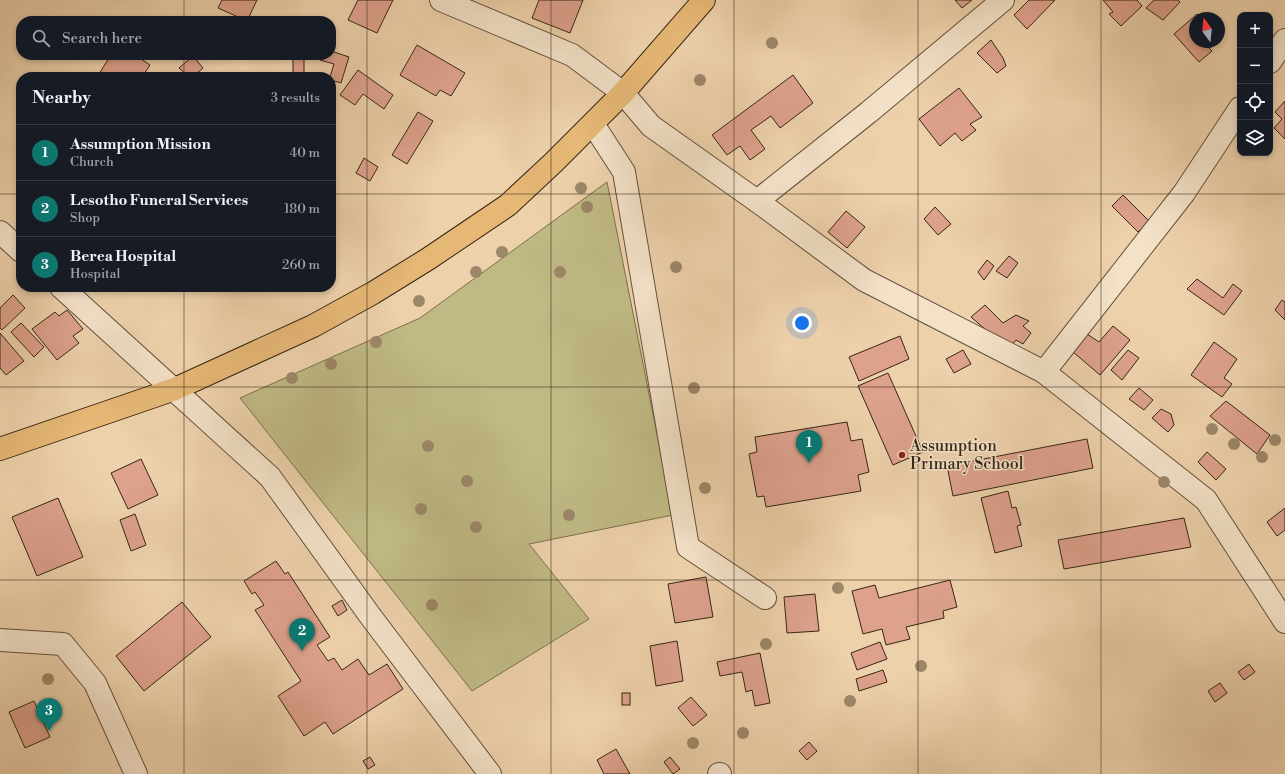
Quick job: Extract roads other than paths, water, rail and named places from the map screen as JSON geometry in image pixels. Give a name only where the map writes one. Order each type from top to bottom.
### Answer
[{"type":"main road","points":[[0,449],[174,389],[313,326],[374,293],[428,259],[508,205],[593,124],[623,93],[704,0]]},
{"type":"street","points":[[441,0],[572,55],[623,93],[651,126],[757,201],[864,280],[1044,372],[1206,500],[1285,622]]},
{"type":"street","points":[[757,201],[869,112],[1003,0]]},
{"type":"street","points":[[1273,58],[1285,40]]},
{"type":"street","points":[[1044,372],[1184,193],[1237,113]]},
{"type":"street","points":[[593,124],[624,172],[688,547],[765,598]]},
{"type":"street","points":[[0,232],[16,246]]},
{"type":"street","points":[[67,292],[270,477],[371,617],[490,774]]},
{"type":"street","points":[[0,640],[63,644],[95,683],[136,774]]},
{"type":"place","name":"Assumption Primary School","points":[[902,455]]},
{"type":"place","name":"Assumption Mission","points":[[809,463]]},
{"type":"place","name":"Lesotho Funeral Services","points":[[302,651]]},
{"type":"place","name":"Berea Hospital","points":[[49,731]]}]
